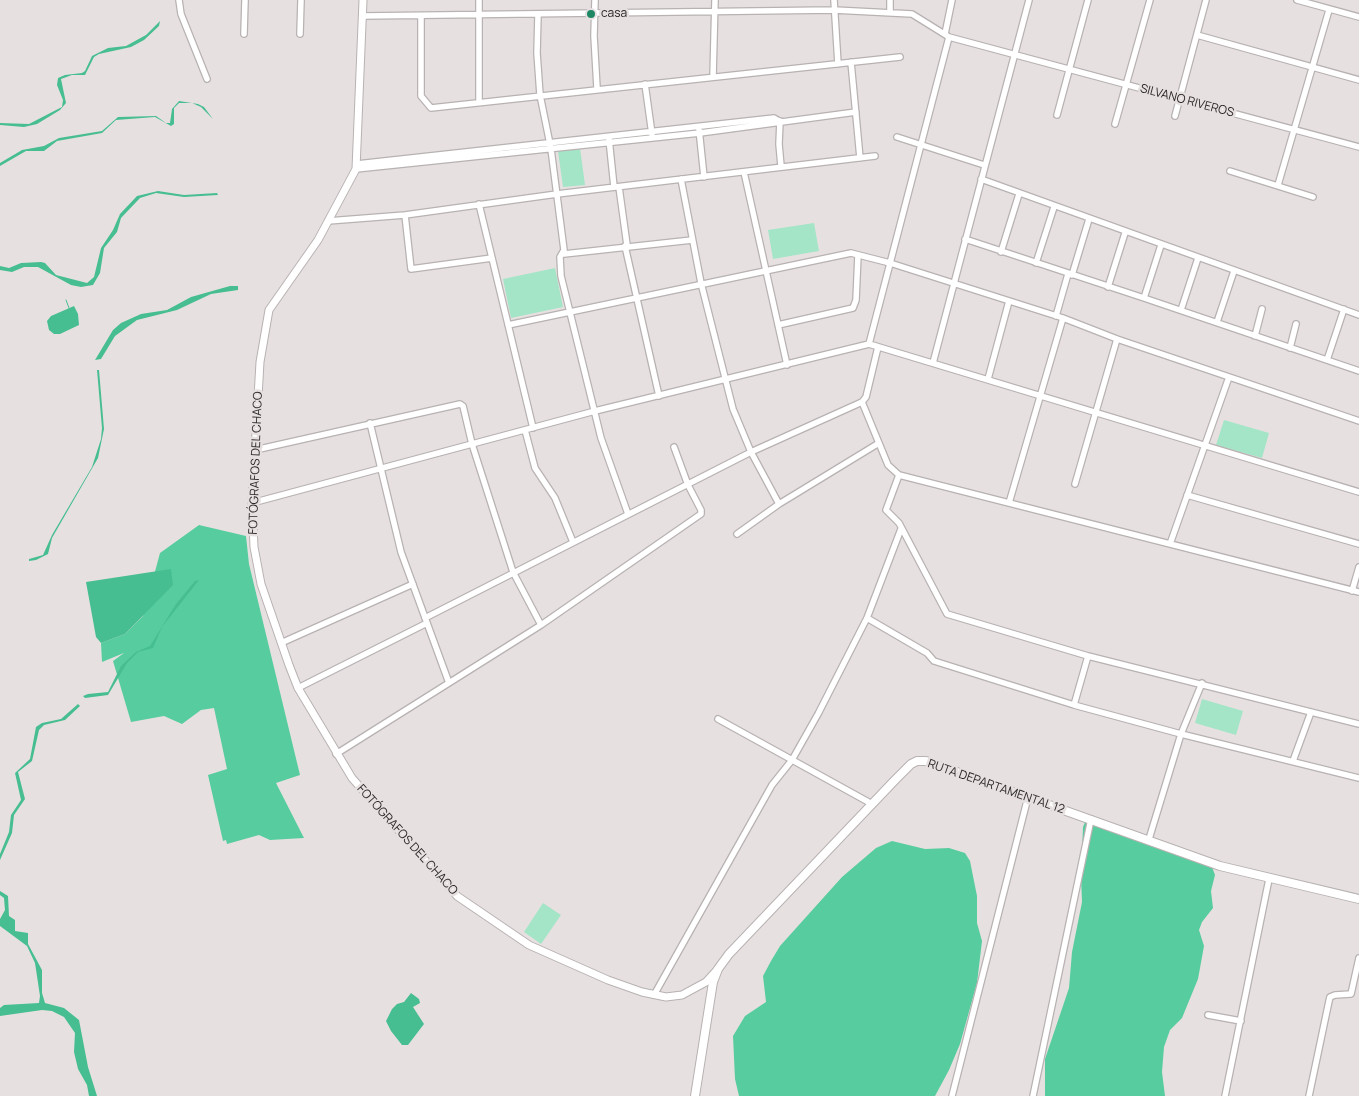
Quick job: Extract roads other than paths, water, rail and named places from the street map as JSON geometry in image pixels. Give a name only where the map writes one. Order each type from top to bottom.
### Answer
[{"type":"main road","name":"RUTA DEPARTAMENTAL 12","points":[[695,1096],[713,982],[718,969],[729,954],[872,804],[911,764],[917,762],[926,761],[1215,864],[1270,879],[1359,899]]},
{"type":"street","points":[[179,0],[181,14],[207,80]]},
{"type":"street","points":[[244,34],[245,0]]},
{"type":"street","points":[[300,34],[302,0]]},
{"type":"street","name":"FOTÓGRAFOS DEL CHACO","points":[[363,0],[357,167],[307,257],[269,310],[260,362],[252,503],[254,547],[261,584],[281,643],[298,688],[336,754],[364,793],[456,896],[529,944],[608,980],[654,995],[666,997],[682,995],[706,982],[718,969]]},
{"type":"street","points":[[478,0],[479,102]]},
{"type":"street","points":[[595,0],[597,88]]},
{"type":"street","points":[[713,77],[715,0]]},
{"type":"street","points":[[834,0],[838,64]]},
{"type":"street","points":[[890,0],[890,12]]},
{"type":"street","points":[[869,344],[921,145],[947,36],[952,0]]},
{"type":"street","points":[[933,363],[955,285],[980,179],[1029,0]]},
{"type":"street","points":[[1057,115],[1088,0]]},
{"type":"street","points":[[1115,124],[1150,0]]},
{"type":"street","points":[[1175,116],[1206,0]]},
{"type":"street","points":[[1298,0],[1329,10],[1359,16]]},
{"type":"street","name":"SILVANO RIVEROS","points":[[362,16],[834,10],[912,14],[947,36],[1359,147]]},
{"type":"street","points":[[1278,185],[1329,10]]},
{"type":"street","points":[[538,15],[537,53],[540,95],[550,146],[564,254]]},
{"type":"street","points":[[421,16],[420,90],[423,101],[434,108],[597,88],[900,57]]},
{"type":"street","points":[[1197,35],[1359,80]]},
{"type":"street","points":[[851,62],[860,158]]},
{"type":"street","points":[[645,84],[652,134]]},
{"type":"street","points":[[357,167],[699,130],[774,118],[780,121],[856,112]]},
{"type":"street","points":[[780,121],[779,144],[781,166]]},
{"type":"street","points":[[699,130],[704,177]]},
{"type":"street","points":[[897,137],[984,165]]},
{"type":"street","points":[[609,139],[626,245],[658,396]]},
{"type":"street","points":[[328,221],[405,215],[557,194],[875,156]]},
{"type":"street","points":[[1230,171],[1314,197]]},
{"type":"street","points":[[744,172],[787,365]]},
{"type":"street","points":[[681,179],[701,283],[733,409],[751,452],[779,504]]},
{"type":"street","points":[[980,179],[1126,233],[1359,315]]},
{"type":"street","points":[[1002,252],[1019,194]]},
{"type":"street","points":[[479,204],[533,428]]},
{"type":"street","points":[[1036,263],[1054,206]]},
{"type":"street","points":[[405,215],[411,269],[492,258]]},
{"type":"street","points":[[1056,316],[1089,219]]},
{"type":"street","points":[[1108,287],[1126,233]]},
{"type":"street","points":[[965,239],[1359,371]]},
{"type":"street","points":[[628,514],[609,463],[594,412],[559,267],[560,257],[564,254],[626,245],[692,240]]},
{"type":"street","points":[[1144,298],[1161,245]]},
{"type":"street","points":[[508,325],[844,253],[890,263],[955,285],[1009,300],[1117,339],[1359,421]]},
{"type":"street","points":[[778,325],[853,308],[856,300],[858,255]]},
{"type":"street","points":[[1181,310],[1198,258]]},
{"type":"street","points":[[1217,322],[1234,271]]},
{"type":"street","points":[[988,379],[1009,300]]},
{"type":"street","points":[[1327,360],[1344,309]]},
{"type":"street","points":[[1255,336],[1262,310]]},
{"type":"street","points":[[1009,503],[1063,318]]},
{"type":"street","points":[[1290,348],[1296,324]]},
{"type":"street","points":[[1075,484],[1117,339]]},
{"type":"street","points":[[252,503],[594,412],[726,381],[869,344],[1359,492]]},
{"type":"street","points":[[298,688],[513,572],[751,452],[862,402],[866,396],[878,348]]},
{"type":"street","points":[[1170,544],[1229,377]]},
{"type":"street","points":[[862,402],[888,465],[899,475],[1359,592]]},
{"type":"street","points":[[255,450],[460,404],[463,406],[472,444],[513,572],[541,625]]},
{"type":"street","points":[[370,423],[401,552],[449,683]]},
{"type":"street","points":[[525,430],[535,468],[555,498],[573,542]]},
{"type":"street","points":[[737,534],[779,504],[879,443]]},
{"type":"street","points":[[336,754],[541,625],[701,514],[702,510],[688,485],[674,447]]},
{"type":"street","points":[[899,475],[886,510],[899,523],[946,614],[1088,656],[1202,683],[1359,724]]},
{"type":"street","points":[[1187,495],[1359,544]]},
{"type":"street","points":[[654,995],[772,784],[792,760],[867,618],[901,529]]},
{"type":"street","points":[[1352,590],[1359,567]]},
{"type":"street","points":[[281,643],[412,584]]},
{"type":"street","points":[[867,618],[927,653],[934,661],[1074,705],[1181,734],[1359,778]]},
{"type":"street","points":[[1074,705],[1088,656]]},
{"type":"street","points":[[1149,840],[1181,734],[1202,683]]},
{"type":"street","points":[[1293,761],[1311,712]]},
{"type":"street","points":[[718,719],[872,804]]},
{"type":"street","points":[[952,1096],[1028,797]]},
{"type":"street","points":[[1033,1096],[1091,820]]},
{"type":"street","points":[[1225,1096],[1270,879]]},
{"type":"street","points":[[1309,1096],[1330,997],[1351,994],[1359,958]]},
{"type":"street","points":[[1208,1015],[1241,1021]]},
{"type":"waterway","points":[[66,300],[69,308]]},
{"type":"place","name":"casa","points":[[591,14]]}]
